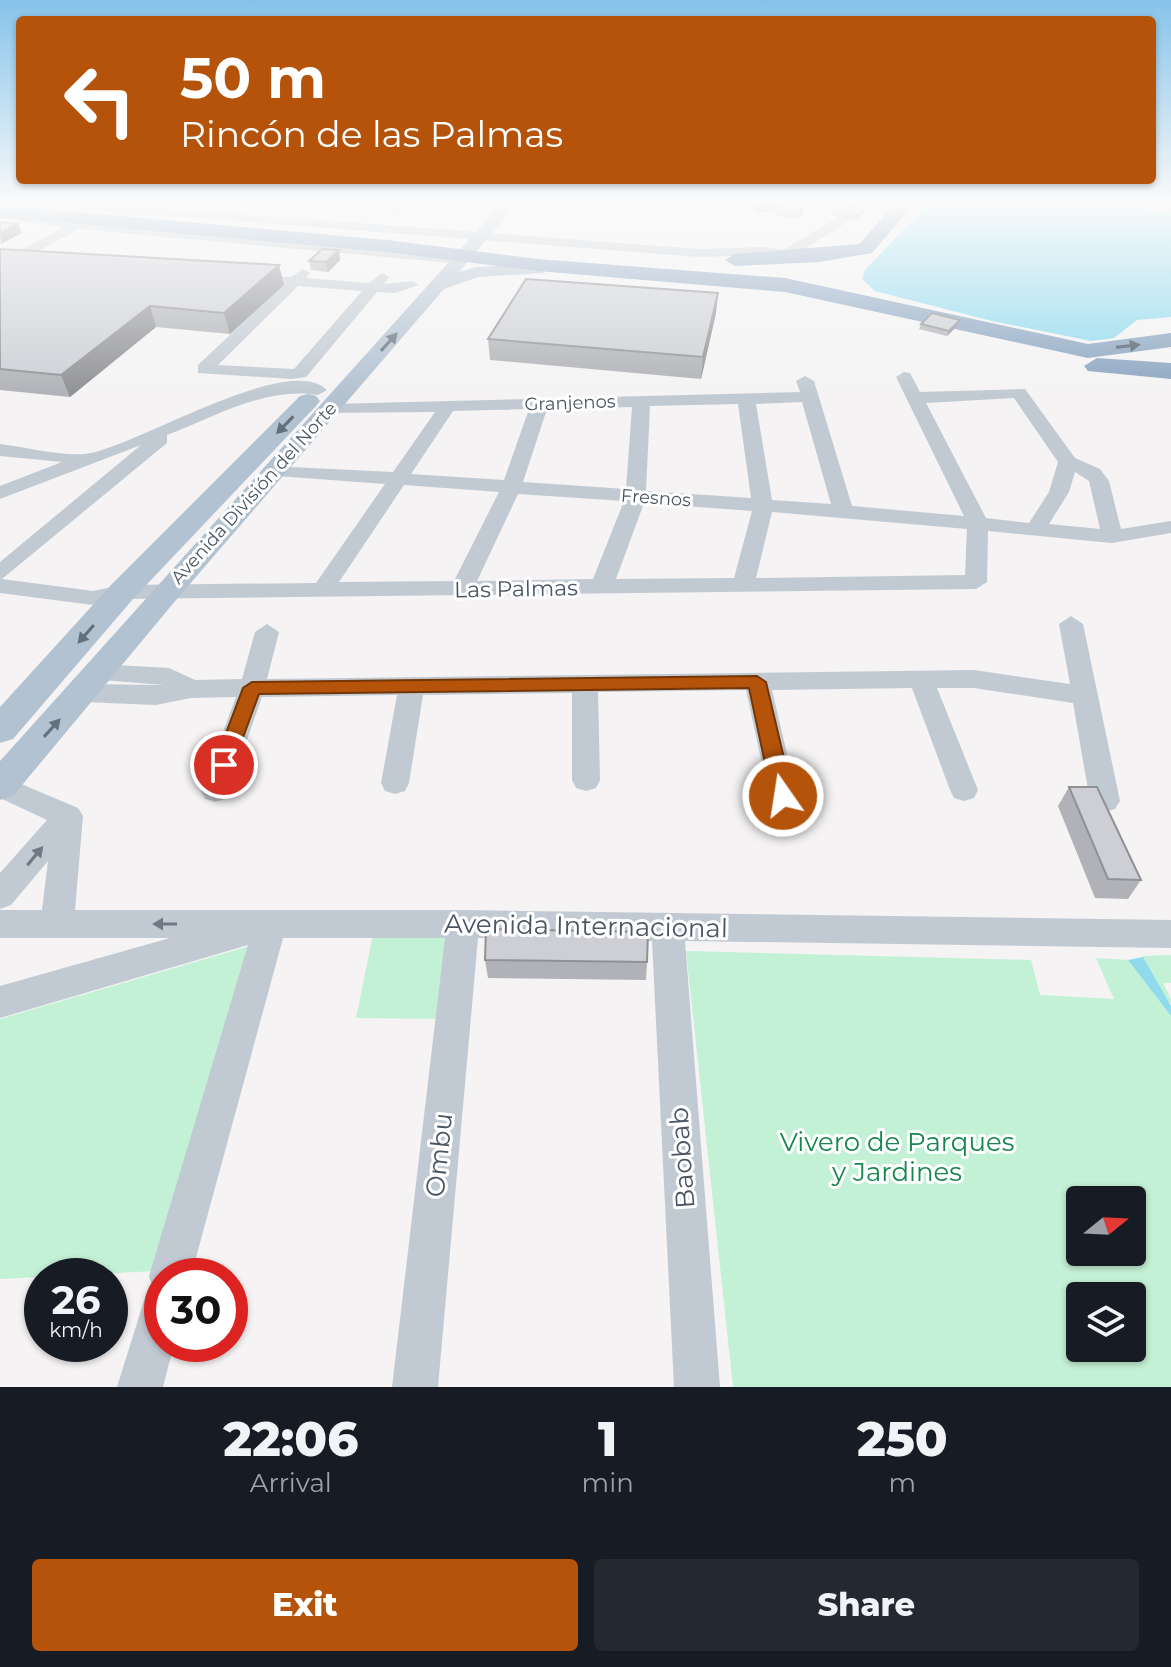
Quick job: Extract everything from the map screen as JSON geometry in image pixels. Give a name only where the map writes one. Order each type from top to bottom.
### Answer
[{"type":"highway","points":[[685,268],[745,277],[782,268]]},
{"type":"highway","points":[[759,268],[776,269],[872,304],[1088,351]]},
{"type":"highway","points":[[846,268],[842,282],[853,294],[872,304]]},
{"type":"highway","points":[[776,269],[786,292],[815,300],[1128,371],[1171,371]]},
{"type":"highway","points":[[1048,355],[1171,340]]},
{"type":"main road","name":"Avenida División del Norte","points":[[0,786],[165,593],[277,470],[326,386],[403,290],[434,268]]},
{"type":"main road","name":"Avenida División del Norte","points":[[0,730],[122,592],[326,386],[441,284],[451,268]]},
{"type":"main road","points":[[441,284],[476,272],[538,269]]},
{"type":"street","points":[[308,268],[204,369],[267,375],[326,386]]},
{"type":"street","points":[[326,386],[365,286],[378,268]]},
{"type":"street","points":[[534,268],[746,287],[776,269]]},
{"type":"street","points":[[770,268],[776,269]]},
{"type":"street","points":[[229,276],[403,290]]},
{"type":"street","points":[[904,377],[978,524]]},
{"type":"street","points":[[0,493],[270,389],[326,386]]},
{"type":"street","name":"Granjenos","points":[[326,386],[447,407],[746,398],[807,389],[843,511]]},
{"type":"street","points":[[915,398],[1019,393],[1068,462],[1093,473],[1099,481],[1112,537]]},
{"type":"street","points":[[743,586],[763,507],[746,398]]},
{"type":"street","points":[[601,588],[636,497],[641,401]]},
{"type":"street","points":[[462,589],[511,488],[540,404]]},
{"type":"street","points":[[322,591],[395,479],[447,407]]},
{"type":"street","points":[[0,573],[174,427]]},
{"type":"street","points":[[0,450],[87,459]]},
{"type":"street","points":[[1034,531],[1059,492],[1068,462]]},
{"type":"street","name":"Fresnos","points":[[277,470],[843,511],[1112,537],[1171,527]]},
{"type":"street","name":"Las Palmas","points":[[0,586],[93,598],[122,592],[976,582],[978,524]]},
{"type":"street","points":[[1071,624],[1105,801]]},
{"type":"street","points":[[215,791],[252,688],[267,632]]},
{"type":"street","points":[[921,679],[964,790]]},
{"type":"street","points":[[90,683],[156,696],[191,689],[974,679],[1083,695]]},
{"type":"street","points":[[757,682],[783,796]]},
{"type":"street","points":[[585,683],[586,780]]},
{"type":"street","points":[[395,783],[411,687]]},
{"type":"street","points":[[0,786],[68,816]]},
{"type":"street","points":[[3,890],[68,816]]},
{"type":"street","points":[[57,924],[68,816]]},
{"type":"street","name":"Avenida Internacional","points":[[0,924],[463,924],[1171,934]]},
{"type":"street","points":[[0,1002],[271,924]]},
{"type":"street","points":[[175,1258],[271,924]]},
{"type":"street","name":"Ombu","points":[[415,1387],[463,924]]},
{"type":"street","name":"Baobab","points":[[668,928],[697,1387]]},
{"type":"street","points":[[140,1387],[147,1362]]},
{"type":"green space","points":[[373,934],[457,935],[447,1019],[356,1018]]},
{"type":"green space","points":[[250,946],[159,1258],[144,1258],[144,1272],[128,1272],[128,1258],[24,1258],[24,1278],[0,1279],[0,1019]]},
{"type":"green space","name":"Vivero de Parques y Jardines","points":[[686,951],[1031,960],[1040,995],[1114,999],[1096,958],[1128,960],[1171,1016],[1171,1387],[733,1387]]},
{"type":"green space","points":[[1171,955],[1171,983],[1163,983],[1171,999],[1170,1006],[1142,956]]},
{"type":"water","points":[[1171,268],[1171,317],[1137,320],[1114,338],[1091,341],[992,321],[875,291],[862,279],[865,270]]},
{"type":"water","points":[[1143,957],[1171,1006],[1171,1016],[1128,960]]},
{"type":"building","points":[[0,268],[276,268],[224,313],[150,306],[61,375],[0,369]]},
{"type":"building","points":[[526,279],[718,293],[703,357],[488,339]]},
{"type":"building","points":[[932,313],[960,320],[949,331],[921,324]]},
{"type":"building","points":[[1069,787],[1097,787],[1141,880],[1108,879]]},
{"type":"building","points":[[486,929],[648,932],[647,962],[485,960]]},
{"type":"route","points":[[224,765],[252,688],[757,682],[783,796]]}]
